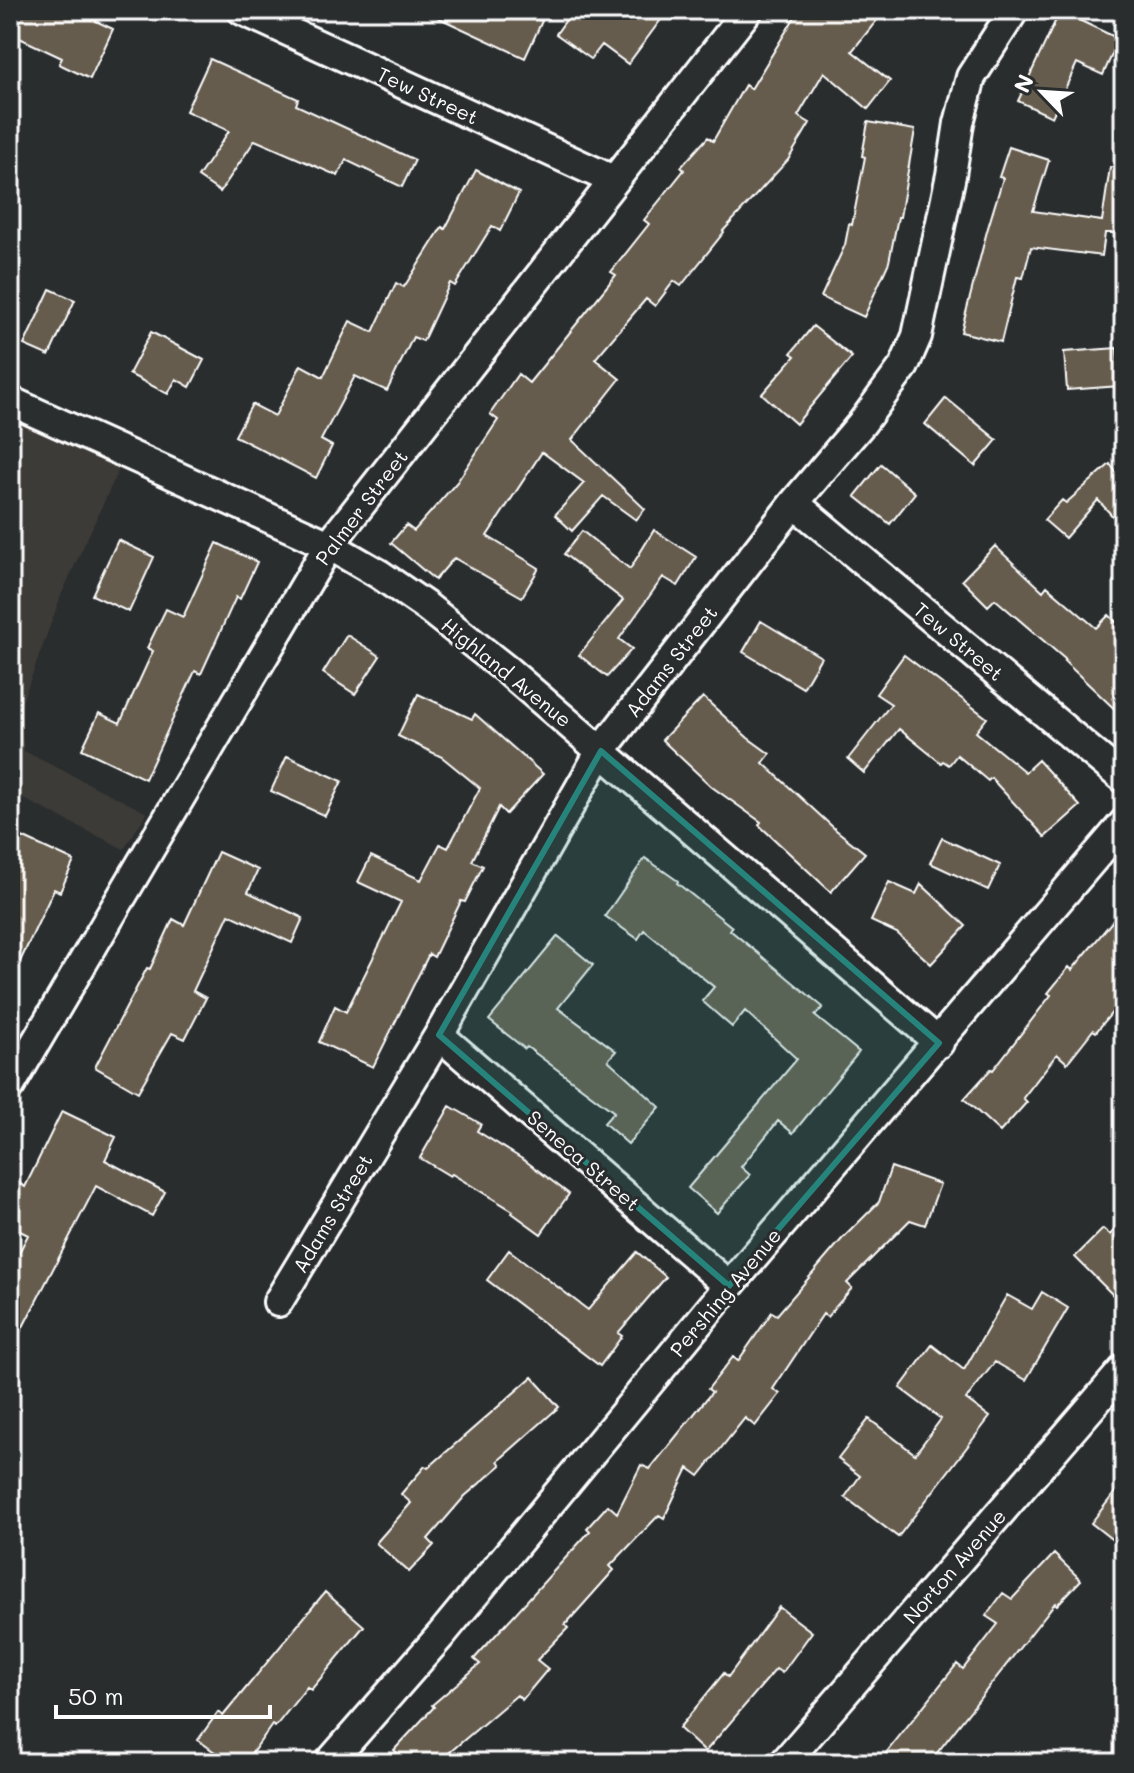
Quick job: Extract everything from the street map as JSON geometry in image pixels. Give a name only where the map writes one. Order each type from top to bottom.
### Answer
[{"type":"street","name":"Tew Street","points":[[242,10],[613,180]]},
{"type":"street","name":"Palmer Street","points":[[10,1086],[329,545],[748,10]]},
{"type":"street","name":"Adams Street","points":[[278,1302],[439,1035],[601,751],[904,366],[917,336],[971,77],[1014,10]]},
{"type":"street","name":"Highland Avenue","points":[[10,401],[329,545],[379,574],[474,642],[939,1043]]},
{"type":"street","name":"Tew Street","points":[[794,503],[1124,779]]},
{"type":"street","name":"Pershing Avenue","points":[[329,1763],[441,1635],[729,1286],[1124,823]]},
{"type":"street","name":"Seneca Street","points":[[439,1035],[729,1286]]},
{"type":"street","name":"Norton Avenue","points":[[784,1763],[1124,1369]]},
{"type":"highlighted area","points":[[601,751],[939,1043],[729,1286],[439,1035]]},
{"type":"shaded area","points":[[10,416],[121,465],[62,593],[20,708],[24,751],[147,813],[124,849],[10,792]]},
{"type":"building","points":[[22,10],[64,10],[113,29],[90,79],[59,64],[62,58],[11,34]]},
{"type":"building","points":[[422,10],[518,10],[542,21],[525,58]]},
{"type":"building","points":[[573,10],[668,10],[628,64],[602,45],[591,59],[556,34]]},
{"type":"building","points":[[799,10],[867,10],[878,19],[852,51],[890,81],[868,109],[824,72],[798,116],[810,123],[788,160],[723,231],[681,286],[674,281],[655,306],[646,299],[595,359],[620,379],[572,440],[645,509],[636,520],[603,496],[572,531],[555,515],[584,483],[542,452],[487,536],[539,568],[522,597],[454,558],[435,580],[391,543],[406,525],[414,531],[457,482],[498,420],[490,414],[518,374],[529,383],[616,275],[611,272],[649,224],[644,220],[684,170],[681,167],[708,137],[713,141],[745,85],[751,89]]},
{"type":"building","points":[[1060,11],[1119,39],[1103,75],[1077,63],[1052,117],[1018,101]]},
{"type":"building","points":[[210,59],[298,99],[296,105],[415,160],[402,187],[346,160],[338,176],[255,140],[220,192],[198,177],[229,131],[186,111]]},
{"type":"building","points":[[868,122],[915,130],[889,262],[864,317],[821,297],[845,245],[849,224],[852,225],[865,157],[862,156]]},
{"type":"building","points":[[1009,147],[1049,160],[1033,211],[1102,221],[1110,167],[1124,168],[1124,233],[1105,233],[1102,256],[1031,247],[1023,278],[1017,277],[1001,342],[961,332]]},
{"type":"building","points":[[476,170],[519,193],[500,231],[492,226],[455,286],[450,283],[423,341],[413,337],[387,391],[355,376],[321,440],[332,446],[316,478],[235,436],[252,404],[275,416],[301,365],[323,377],[350,321],[373,332],[396,283],[404,287],[442,227],[445,229]]},
{"type":"building","points":[[50,289],[75,300],[49,356],[24,345]]},
{"type":"building","points":[[813,326],[852,357],[796,424],[762,394],[795,356],[791,353]]},
{"type":"building","points":[[151,332],[204,360],[190,387],[176,379],[168,394],[129,374]]},
{"type":"building","points":[[1117,348],[1120,386],[1067,390],[1064,352]]},
{"type":"building","points":[[946,398],[997,440],[975,466],[925,424]]},
{"type":"building","points":[[881,464],[915,493],[890,524],[855,496]]},
{"type":"building","points":[[1110,464],[1124,483],[1124,529],[1098,500],[1065,538],[1044,520],[1062,500],[1066,503]]},
{"type":"building","points":[[654,530],[696,557],[678,586],[663,577],[619,639],[632,649],[607,677],[579,655],[623,600],[564,554],[582,531],[630,569]]},
{"type":"building","points":[[118,540],[154,557],[129,612],[92,595]]},
{"type":"building","points":[[217,543],[257,562],[240,599],[236,597],[201,674],[195,671],[145,779],[82,749],[99,713],[120,723],[153,651],[147,648],[166,609],[183,617]]},
{"type":"building","points":[[995,546],[1043,591],[1047,586],[1096,628],[1109,615],[1124,630],[1124,718],[1066,660],[995,599],[988,606],[962,580]]},
{"type":"building","points":[[761,621],[821,657],[803,688],[743,652]]},
{"type":"building","points":[[347,635],[380,656],[355,694],[323,673]]},
{"type":"building","points":[[904,655],[987,718],[976,732],[1025,772],[1038,760],[1080,806],[1045,837],[991,778],[988,781],[957,755],[949,765],[943,761],[941,763],[899,729],[864,773],[848,759],[891,704],[876,694]]},
{"type":"building","points":[[418,694],[472,719],[475,714],[543,774],[506,814],[499,807],[472,861],[483,866],[465,902],[461,901],[434,957],[429,954],[373,1067],[319,1042],[335,1006],[346,1012],[401,902],[358,882],[371,856],[421,880],[440,844],[448,848],[480,788],[442,757],[398,736]]},
{"type":"building","points":[[703,697],[770,754],[763,763],[865,853],[831,892],[759,825],[761,822],[712,787],[662,740]]},
{"type":"building","points":[[287,756],[342,781],[325,816],[271,791]]},
{"type":"building","points":[[20,836],[74,861],[60,892],[54,889],[10,983],[10,857]]},
{"type":"building","points":[[942,838],[1000,865],[988,890],[930,863]]},
{"type":"building","points":[[218,852],[258,870],[248,892],[303,918],[292,943],[229,914],[193,991],[206,998],[185,1039],[172,1033],[138,1092],[95,1067],[147,968],[150,969],[173,919],[184,925]]},
{"type":"building","points":[[645,858],[678,881],[732,927],[730,930],[823,1007],[815,1016],[859,1052],[793,1133],[778,1121],[741,1167],[750,1175],[717,1213],[688,1188],[797,1059],[745,1011],[732,1027],[702,1001],[714,987],[644,930],[638,939],[605,916]]},
{"type":"building","points":[[889,882],[916,894],[921,884],[966,926],[931,964],[897,933],[871,921]]},
{"type":"building","points":[[1124,907],[1124,998],[1067,1063],[1057,1054],[1023,1098],[1027,1102],[1000,1132],[964,1099],[993,1070],[1069,967],[1072,970]]},
{"type":"building","points":[[558,936],[593,965],[558,1008],[616,1051],[608,1060],[660,1107],[628,1144],[604,1123],[614,1112],[489,1020]]},
{"type":"building","points":[[450,1106],[481,1124],[477,1131],[527,1162],[569,1194],[541,1234],[513,1211],[420,1158]]},
{"type":"building","points":[[62,1111],[116,1137],[105,1160],[165,1192],[152,1216],[96,1186],[10,1352],[10,1270],[28,1235],[10,1226],[10,1202],[19,1183],[25,1187]]},
{"type":"building","points":[[891,1167],[940,1184],[925,1225],[910,1220],[847,1283],[852,1288],[827,1317],[823,1314],[773,1389],[780,1394],[755,1426],[745,1418],[699,1476],[688,1468],[664,1518],[659,1515],[610,1566],[614,1570],[565,1625],[568,1628],[537,1660],[548,1669],[522,1700],[517,1695],[437,1763],[408,1763],[394,1750],[434,1707],[432,1705],[480,1664],[474,1659],[590,1531],[587,1528],[608,1505],[617,1513],[641,1465],[650,1469],[712,1392],[708,1389],[733,1357],[738,1361],[772,1312],[777,1315],[842,1239],[879,1202]]},
{"type":"building","points":[[1124,1219],[1124,1284],[1113,1295],[1075,1257],[1103,1229],[1110,1235]]},
{"type":"building","points":[[509,1250],[588,1310],[637,1252],[666,1277],[618,1333],[622,1336],[600,1366],[487,1280]]},
{"type":"building","points":[[1042,1292],[1068,1308],[1026,1380],[995,1362],[966,1399],[990,1417],[898,1537],[845,1497],[860,1476],[838,1459],[869,1419],[915,1454],[941,1419],[900,1388],[932,1345],[964,1370],[1007,1295],[1032,1309]]},
{"type":"building","points":[[532,1377],[559,1407],[498,1461],[501,1465],[465,1496],[428,1539],[434,1545],[409,1572],[376,1543],[411,1503],[401,1494],[425,1466],[428,1468]]},
{"type":"building","points":[[1124,1481],[1124,1549],[1091,1523]]},
{"type":"building","points":[[1054,1554],[1081,1580],[1057,1605],[1055,1603],[929,1763],[878,1763],[957,1664],[963,1669],[998,1624],[986,1616],[1003,1593],[1012,1599]]},
{"type":"building","points":[[325,1592],[364,1626],[311,1690],[307,1687],[275,1727],[272,1725],[245,1763],[230,1763],[198,1740],[218,1712],[223,1716]]},
{"type":"building","points":[[779,1607],[812,1632],[782,1673],[776,1669],[705,1752],[679,1728],[724,1673],[728,1677]]}]
